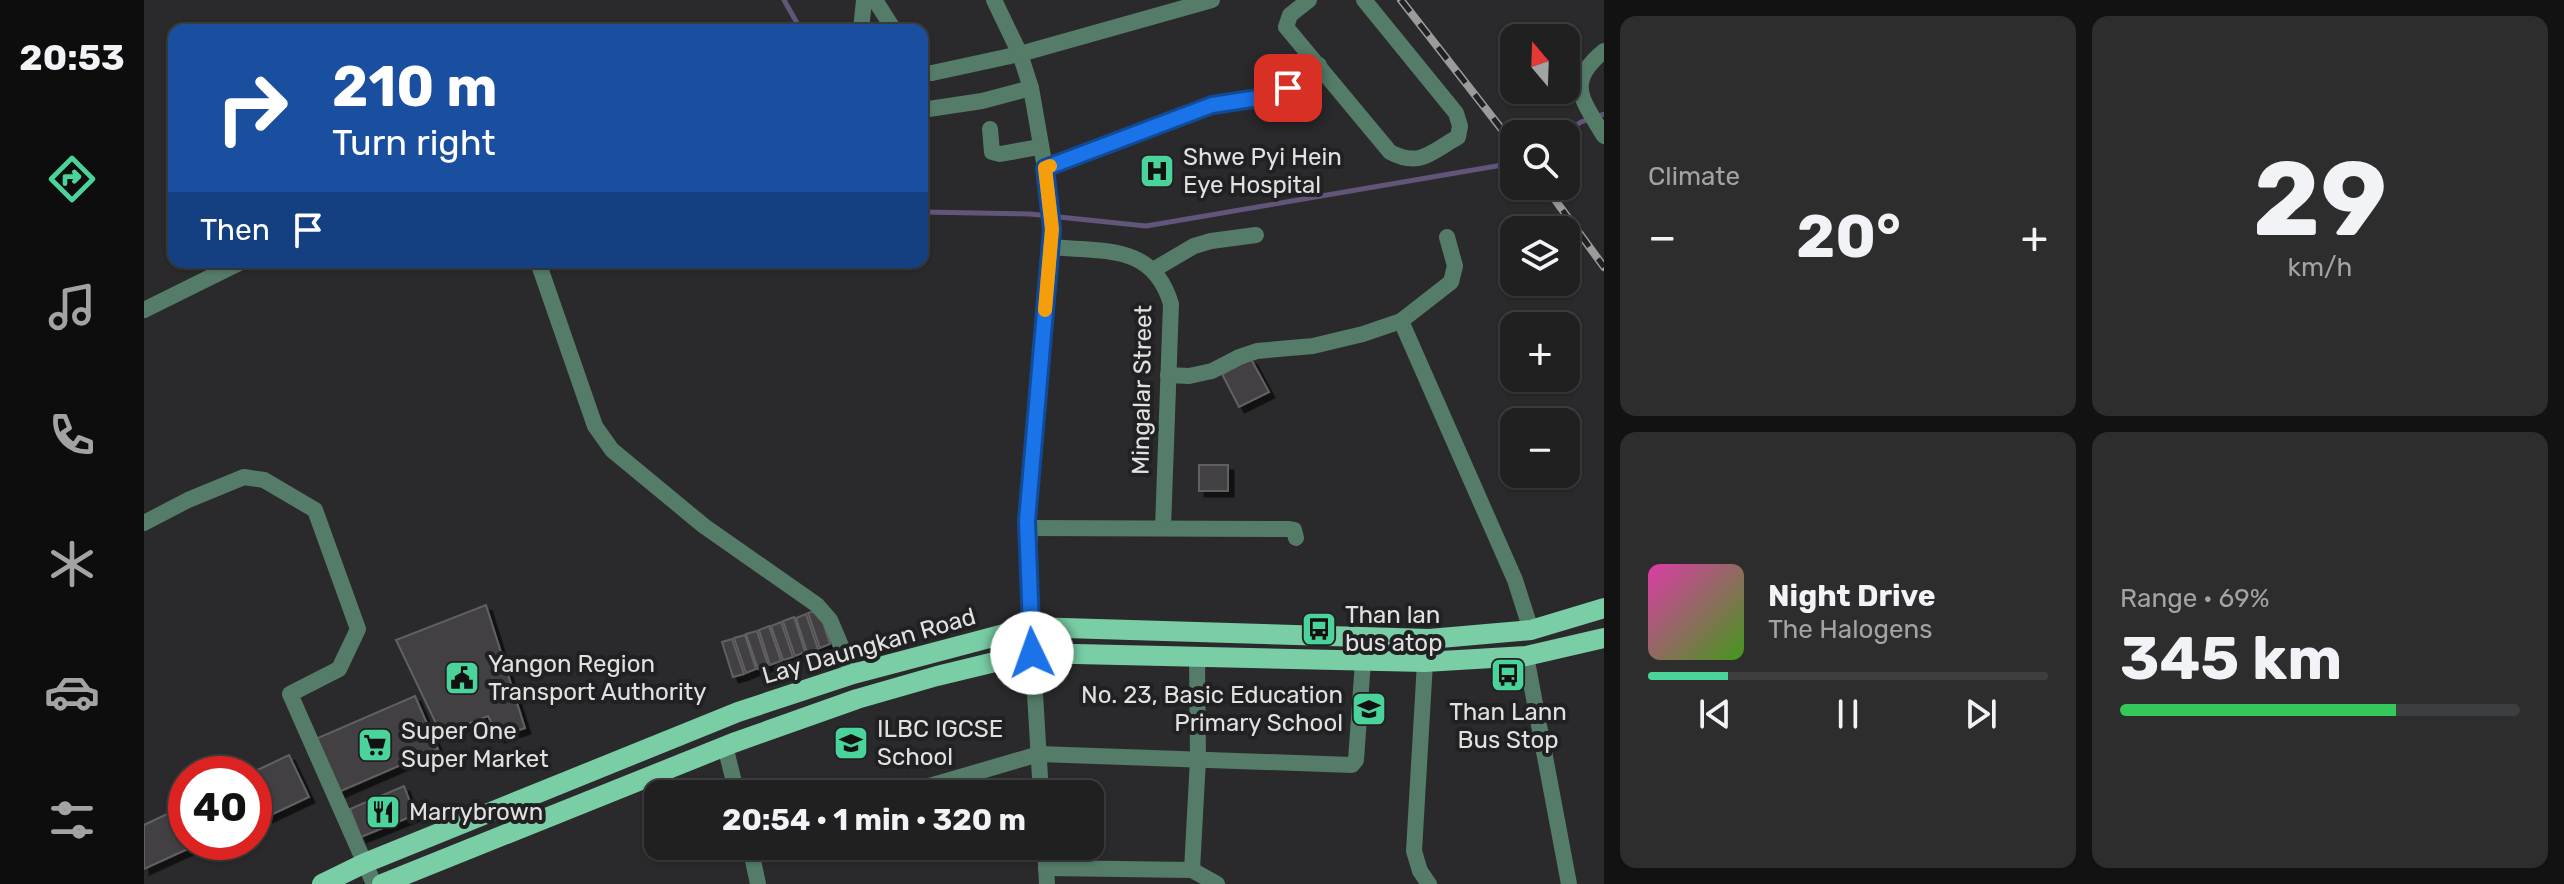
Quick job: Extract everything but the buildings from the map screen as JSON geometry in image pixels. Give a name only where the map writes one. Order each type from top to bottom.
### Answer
[{"type":"main road","name":"Lay Daungkan Road","points":[[322,884],[405,846],[723,718],[853,674],[1031,627],[1429,639],[1531,630],[1604,608]]},
{"type":"main road","points":[[1206,656],[1215,634]]},
{"type":"main road","name":"Lay Daungkan Road","points":[[382,884],[729,745],[857,699],[1032,653],[1425,662],[1526,656],[1604,638]]},
{"type":"main road","points":[[723,718],[729,745]]},
{"type":"main road","points":[[405,846],[415,869]]},
{"type":"street","points":[[862,24],[864,0]]},
{"type":"street","points":[[875,0],[890,24]]},
{"type":"street","points":[[994,0],[1020,54],[1031,88],[1052,229],[1027,521],[1030,528],[1028,577],[1040,780]]},
{"type":"street","points":[[928,73],[1020,54],[1212,0]]},
{"type":"street","points":[[1309,0],[1290,15],[1286,27],[1390,152],[1405,160],[1416,160],[1458,137],[1460,126],[1456,113],[1364,0]]},
{"type":"street","points":[[1604,51],[1582,72],[1579,86],[1604,136]]},
{"type":"street","points":[[1045,168],[1212,105],[1265,97],[1288,88],[1319,65]]},
{"type":"street","points":[[928,109],[982,101],[1031,88]]},
{"type":"street","points":[[990,129],[992,152],[1000,154],[1039,147]]},
{"type":"street","points":[[1153,270],[1203,243],[1256,235]]},
{"type":"street","points":[[1168,375],[1189,376],[1212,371],[1257,351],[1313,346],[1401,321],[1451,282],[1455,266],[1447,237]]},
{"type":"street","name":"Mingalar Street","points":[[1050,247],[1132,255],[1153,270],[1166,288],[1171,304],[1163,528]]},
{"type":"street","points":[[144,310],[229,268]]},
{"type":"street","points":[[540,268],[595,426],[612,450],[704,526],[817,605],[830,620],[853,674]]},
{"type":"street","points":[[1401,321],[1515,580],[1531,630]]},
{"type":"street","points":[[144,523],[188,500],[244,477],[264,480],[315,510],[358,629],[339,669],[290,694],[374,884]]},
{"type":"street","points":[[1030,528],[1288,529],[1294,530],[1296,538]]},
{"type":"street","points":[[1322,636],[1328,659]]},
{"type":"street","points":[[1192,870],[1206,656]]},
{"type":"street","points":[[1526,656],[1569,884]]},
{"type":"street","points":[[950,780],[1039,754],[1352,765],[1357,756],[1363,661]]},
{"type":"street","points":[[1425,662],[1414,851],[1420,871],[1429,884]]},
{"type":"street","points":[[729,745],[735,780]]},
{"type":"street","points":[[753,860],[758,884]]},
{"type":"street","points":[[1047,876],[1192,870],[1217,884]]},
{"type":"waterway","points":[[784,0],[798,24]]},
{"type":"waterway","points":[[1580,123],[1604,114]]},
{"type":"waterway","points":[[928,212],[1030,214],[1146,226],[1500,165]]},
{"type":"railway","points":[[1401,0],[1500,127]]},
{"type":"railway","points":[[1555,200],[1604,267]]},
{"type":"slow traffic","points":[[1045,310],[1052,229],[1045,168],[1050,166]]},
{"type":"place","name":"Shwe Pyi Hein Eye Hospital","points":[[1157,171]]},
{"type":"place","name":"Than lan bus atop","points":[[1319,629]]},
{"type":"place","name":"Than Lann Bus Stop","points":[[1508,675]]},
{"type":"place","name":"Yangon Region Transport Authority","points":[[462,678]]},
{"type":"place","name":"No. 23, Basic Education Primary School","points":[[1369,709]]},
{"type":"place","name":"ILBC IGCSE School","points":[[851,743]]},
{"type":"place","name":"Super One Super Market","points":[[375,745]]},
{"type":"place","name":"Marrybrown","points":[[383,812]]},
{"type":"route","points":[[1032,653],[1028,577],[1030,528],[1027,521],[1052,229],[1045,168],[1212,105],[1265,97],[1288,88]]}]
